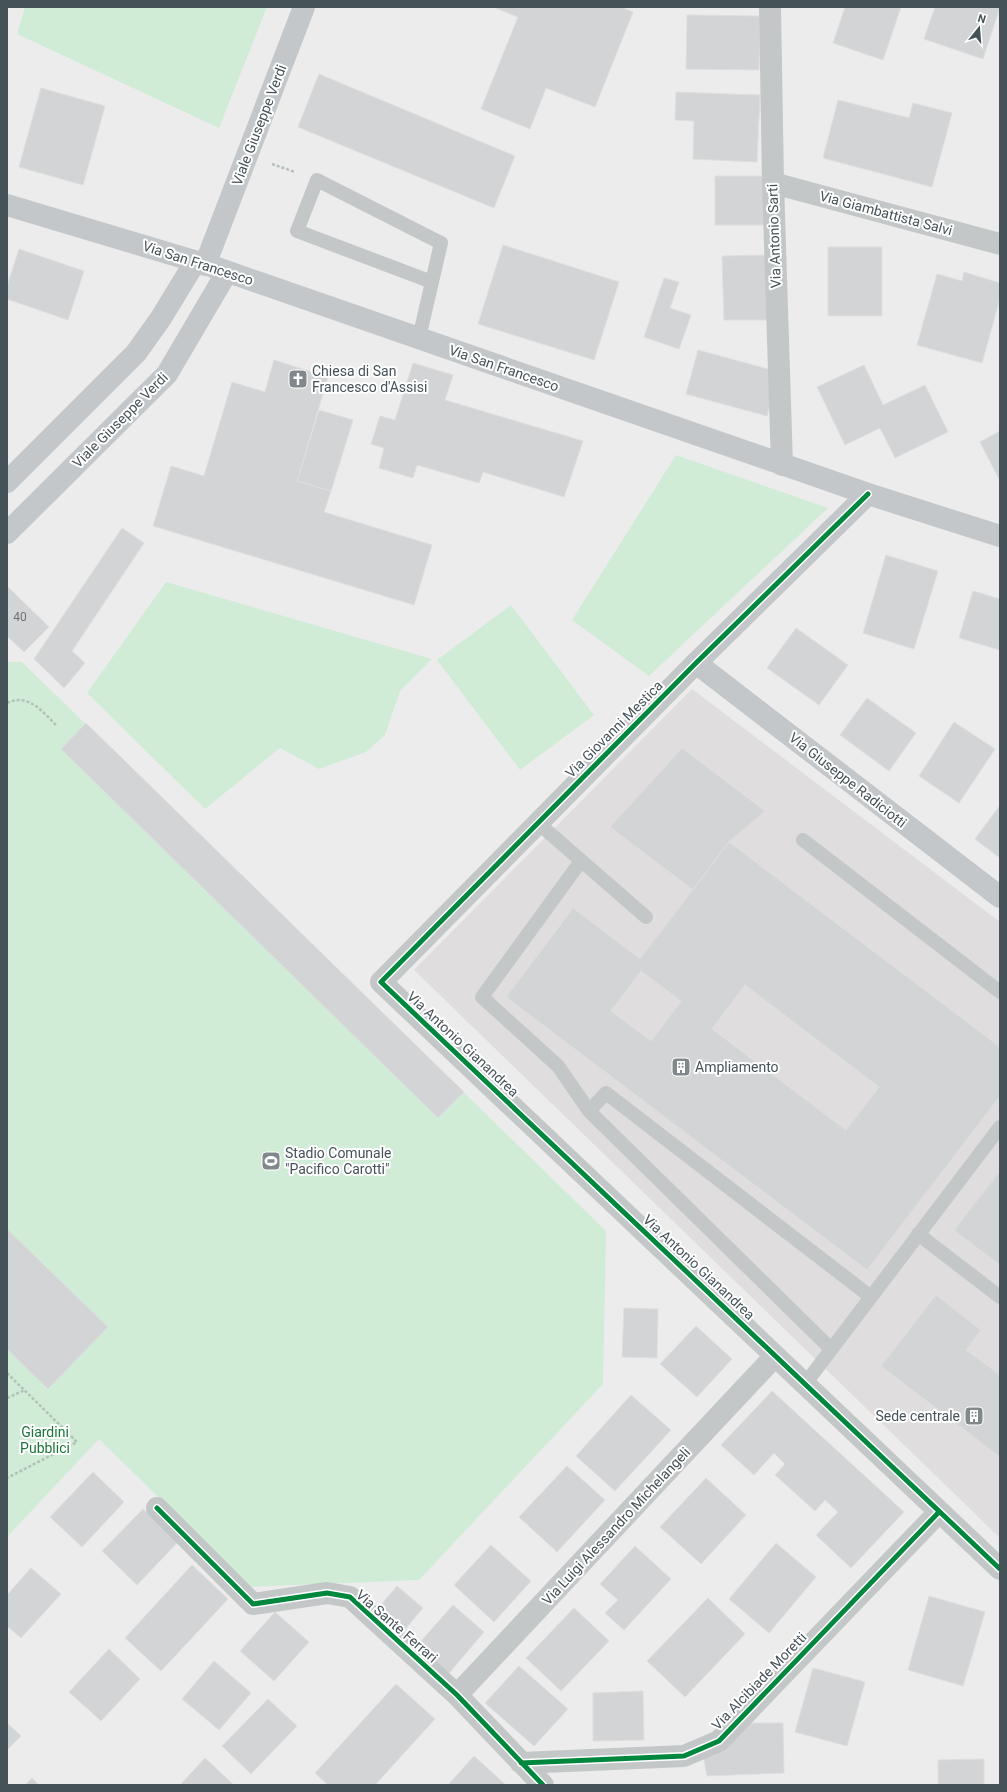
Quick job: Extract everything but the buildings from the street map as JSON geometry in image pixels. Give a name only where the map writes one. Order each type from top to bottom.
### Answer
[{"type":"street","name":"Viale Giuseppe Verdi","points":[[7,482],[136,352],[200,263],[247,155],[304,7]]},
{"type":"street","name":"Via Antonio Sarti","points":[[770,7],[772,183],[782,465]]},
{"type":"street","name":"Via Giambattista Salvi","points":[[772,183],[1000,244]]},
{"type":"street","name":"Via San Francesco","points":[[7,204],[227,272],[782,465],[1000,536]]},
{"type":"street","name":"Viale Giuseppe Verdi","points":[[7,533],[167,374],[227,272]]},
{"type":"street","name":"Via Giovanni Mestica","points":[[381,982],[696,663],[868,494]]},
{"type":"street","name":"Via Giuseppe Radiciotti","points":[[696,663],[1000,898]]},
{"type":"street","name":"Via Antonio Gianandrea","points":[[381,982],[1000,1569]]},
{"type":"street","name":"Via Luigi Alessandro Michelangeli","points":[[457,1695],[775,1356]]},
{"type":"street","name":"Via Sante Ferrari","points":[[157,1508],[253,1604],[327,1593],[350,1597],[457,1695],[543,1785]]},
{"type":"street","name":"Via Alcibiade Moretti","points":[[521,1763],[684,1756],[719,1741],[939,1512]]},
{"type":"lane","points":[[419,338],[432,282],[441,243],[317,180],[297,231],[432,282]]},
{"type":"lane","points":[[538,823],[646,916]]},
{"type":"lane","points":[[803,840],[1000,992]]},
{"type":"lane","points":[[582,861],[482,997],[558,1066],[589,1111],[831,1349]]},
{"type":"lane","points":[[589,1111],[606,1093],[871,1297]]},
{"type":"lane","points":[[805,1384],[1000,1127]]},
{"type":"lane","points":[[918,1234],[1000,1297]]},
{"type":"path","points":[[247,155],[317,180]]},
{"type":"path","points":[[7,703],[14,699],[25,700],[39,707],[56,725]]},
{"type":"path","points":[[7,1373],[77,1442],[7,1478]]},
{"type":"path","points":[[7,1398],[24,1390]]},
{"type":"shaded area","points":[[692,689],[1000,922],[1000,1538],[414,970]]},
{"type":"green space","points":[[25,7],[267,7],[219,128],[17,34]]},
{"type":"green space","points":[[676,455],[828,508],[649,676],[572,620]]},
{"type":"green space","points":[[166,582],[432,659],[400,691],[385,735],[366,752],[319,769],[280,748],[205,809],[87,693]]},
{"type":"green space","points":[[511,605],[594,715],[520,770],[437,660]]},
{"type":"green space","name":"Stadio Comunale \"Pacifico Carotti\"","points":[[7,662],[22,662],[606,1231],[603,1384],[419,1580],[250,1587],[99,1439],[7,1537]]},
{"type":"cycle path","points":[[868,494],[696,663],[381,982],[1000,1569]]},
{"type":"cycle path","points":[[157,1508],[253,1604],[327,1593],[350,1597],[457,1695],[543,1785]]},
{"type":"cycle path","points":[[521,1763],[684,1756],[719,1741],[939,1512]]},
{"type":"place","name":"Chiesa di San Francesco d'Assisi","points":[[298,379]]},
{"type":"place","name":"Ampliamento","points":[[681,1067]]},
{"type":"place","name":"Stadio Comunale \"Pacifico Carotti\"","points":[[271,1161]]},
{"type":"place","name":"Sede centrale","points":[[974,1416]]},
{"type":"park label","name":"Giardini Pubblici","points":[[45,1440]]}]
